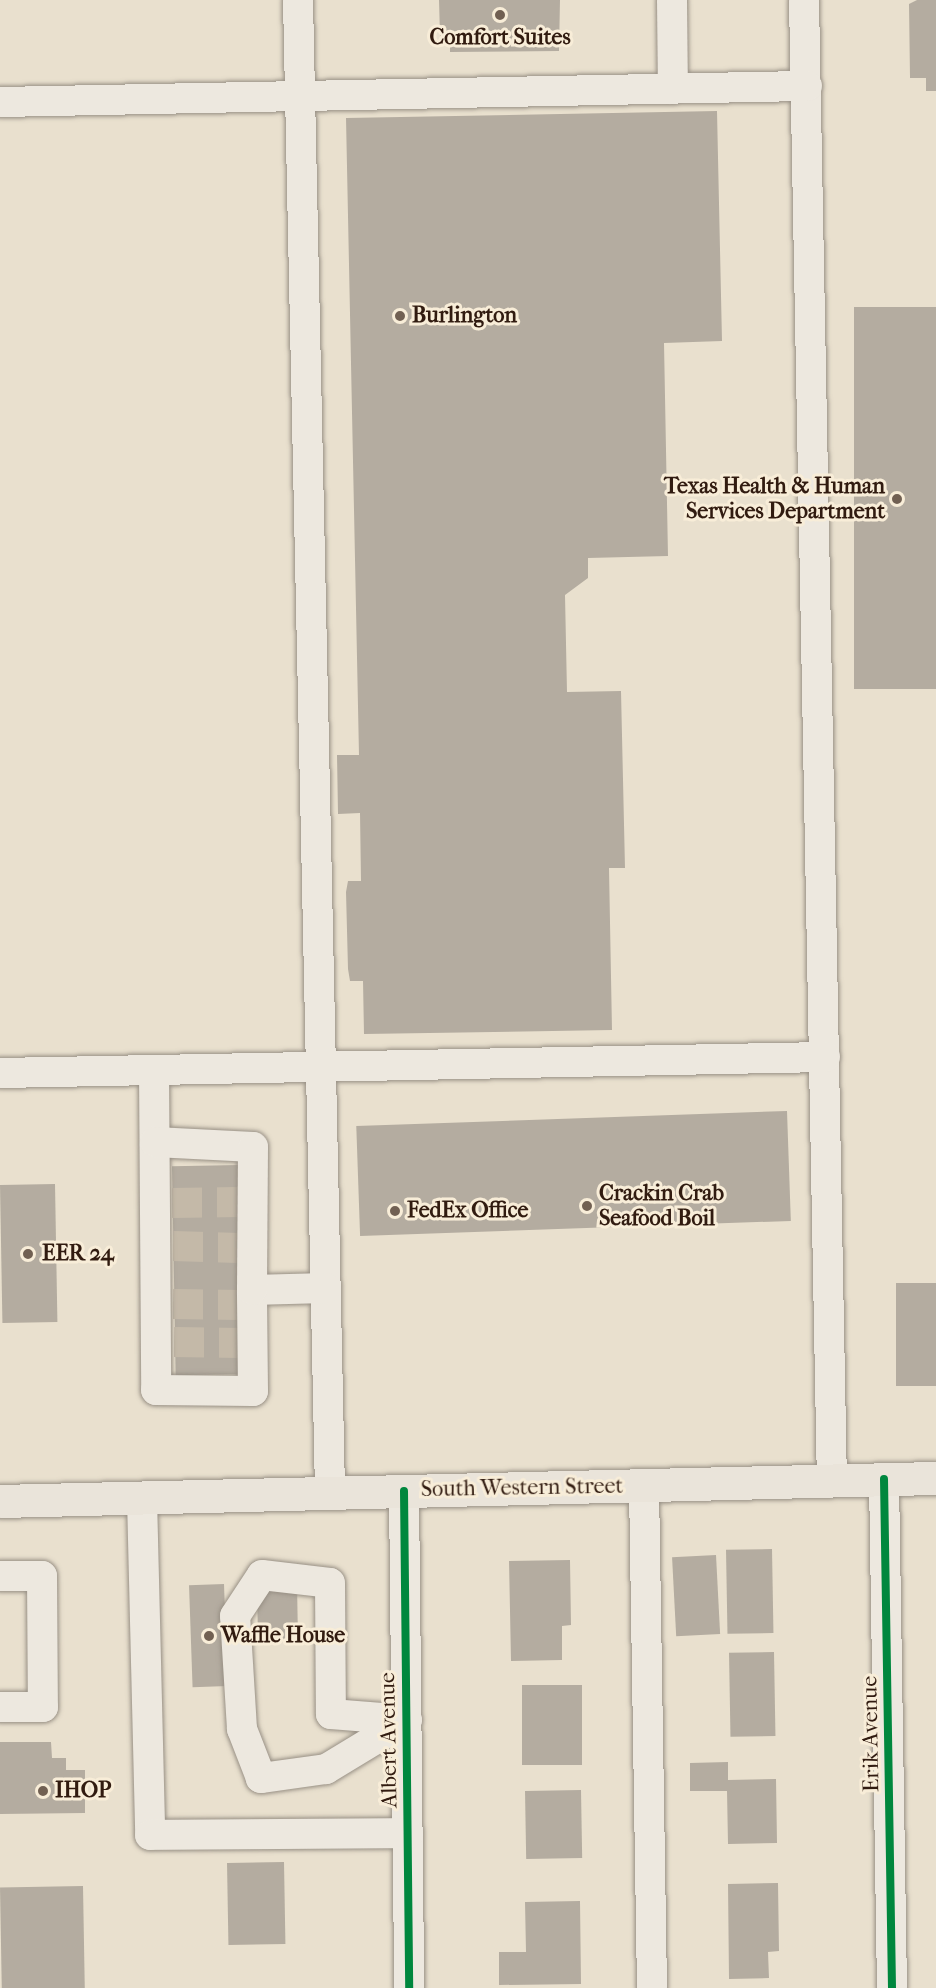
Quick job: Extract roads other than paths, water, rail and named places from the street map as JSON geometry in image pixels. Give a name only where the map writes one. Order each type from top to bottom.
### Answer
[{"type":"main road","name":"South Western Street","points":[[0,1501],[936,1478]]},
{"type":"street","points":[[298,0],[330,1493]]},
{"type":"street","points":[[672,0],[673,89]]},
{"type":"street","points":[[804,0],[832,1481]]},
{"type":"street","points":[[0,102],[807,86]]},
{"type":"street","points":[[0,1073],[825,1057]]},
{"type":"street","points":[[154,1070],[155,1142],[164,1203],[165,1342],[156,1390],[253,1391],[246,1343],[248,1300],[246,1201],[254,1147],[155,1142]]},
{"type":"street","points":[[248,1300],[326,1288]]},
{"type":"street","name":"Erik Avenue","points":[[884,1479],[892,1988]]},
{"type":"street","points":[[644,1485],[652,1988]]},
{"type":"street","name":"Albert Avenue","points":[[404,1491],[409,1988]]},
{"type":"street","points":[[142,1498],[150,1835],[408,1833]]},
{"type":"street","points":[[262,1575],[330,1583],[331,1714],[407,1720],[326,1769],[261,1778],[242,1729],[235,1616],[262,1575]]},
{"type":"street","points":[[0,1576],[42,1576],[43,1707],[0,1707]]},
{"type":"tunnel","points":[[172,1203],[239,1202]]},
{"type":"tunnel","points":[[173,1246],[239,1248]]},
{"type":"tunnel","points":[[173,1304],[240,1305]]},
{"type":"tunnel","points":[[174,1342],[240,1343]]},
{"type":"place","name":"Comfort Suites","points":[[500,15]]},
{"type":"place","name":"Burlington","points":[[400,316]]},
{"type":"place","name":"Texas Health & Human Services Department","points":[[897,499]]},
{"type":"place","name":"Crackin Crab Seafood Boil","points":[[587,1206]]},
{"type":"place","name":"FedEx Office","points":[[395,1211]]},
{"type":"place","name":"EER 24","points":[[28,1254]]},
{"type":"place","name":"Waffle House","points":[[209,1636]]},
{"type":"place","name":"IHOP","points":[[43,1791]]}]
